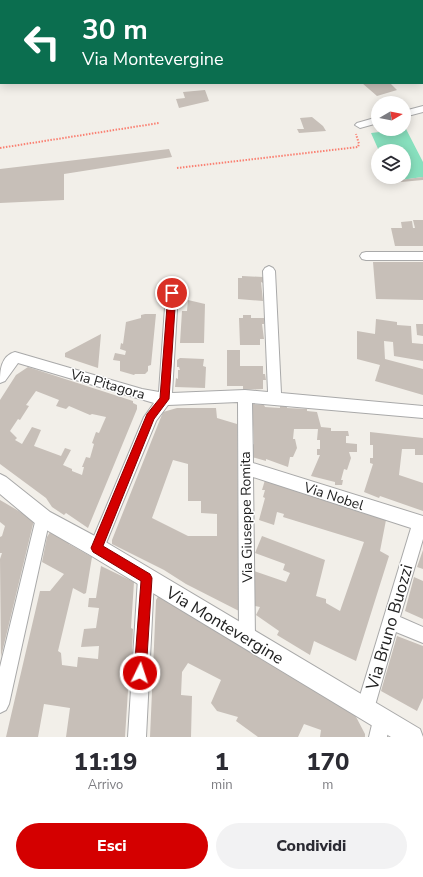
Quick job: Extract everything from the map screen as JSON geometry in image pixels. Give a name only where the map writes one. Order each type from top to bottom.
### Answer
[{"type":"street","points":[[411,112],[423,109]]},
{"type":"street","points":[[360,125],[371,122]]},
{"type":"street","points":[[366,256],[423,256]]},
{"type":"street","points":[[269,271],[275,398]]},
{"type":"street","points":[[97,548],[150,417],[164,399],[172,293]]},
{"type":"street","name":"Via Pitagora","points":[[0,377],[15,356],[142,395],[164,399],[245,396],[423,412]]},
{"type":"street","name":"Via Giuseppe Romita","points":[[245,396],[247,638]]},
{"type":"street","name":"Via Nobel","points":[[246,468],[421,523]]},
{"type":"street","name":"Via Montevergine","points":[[0,483],[43,518],[97,548],[247,638],[375,721],[412,737]]},
{"type":"street","points":[[0,704],[43,518]]},
{"type":"street","name":"Via Bruno Buozzi","points":[[375,721],[390,621],[421,523]]},
{"type":"street","points":[[136,737],[146,578]]},
{"type":"street","points":[[390,621],[423,635]]},
{"type":"path","points":[[0,148],[159,123]]},
{"type":"path","points":[[177,168],[358,147],[360,144],[356,132],[360,125]]},
{"type":"green space","points":[[372,136],[410,136],[423,162],[423,177],[411,179],[411,144],[376,144]]},
{"type":"building","points":[[363,84],[391,84],[397,90],[377,96]]},
{"type":"building","points":[[205,90],[209,101],[179,108],[176,99],[185,98],[183,92]]},
{"type":"building","points":[[312,117],[323,126],[326,131],[299,133],[297,129],[304,129],[300,118]]},
{"type":"building","points":[[169,149],[172,157],[64,174],[64,200],[0,203],[0,169]]},
{"type":"building","points":[[423,177],[423,180],[411,181],[411,179]]},
{"type":"building","points":[[413,220],[423,220],[423,246],[395,246],[391,228],[402,228],[401,222],[412,221],[413,228],[415,228]]},
{"type":"building","points":[[373,262],[423,262],[423,300],[376,299]]},
{"type":"building","points":[[242,276],[263,277],[263,283],[261,282],[263,301],[238,299],[238,278],[242,278]]},
{"type":"building","points":[[188,300],[205,304],[204,343],[180,343],[182,311],[187,311]]},
{"type":"building","points":[[156,314],[151,365],[148,366],[148,371],[145,374],[134,375],[120,371],[120,361],[113,360],[115,353],[125,355],[126,351],[120,349],[121,343],[123,344],[126,322],[141,318],[141,315]]},
{"type":"building","points":[[243,315],[251,315],[251,318],[264,318],[264,324],[262,324],[264,339],[260,339],[260,345],[240,345],[239,318],[243,318]]},
{"type":"building","points":[[376,319],[397,322],[397,325],[411,326],[412,343],[423,344],[423,361],[394,356],[393,342],[384,341],[385,359],[423,369],[423,395],[375,381],[380,365],[357,359],[357,331],[375,334]]},
{"type":"building","points":[[416,324],[423,324],[423,336],[417,335]]},
{"type":"building","points":[[101,334],[98,368],[65,357],[65,353]]},
{"type":"building","points":[[227,350],[240,350],[240,366],[263,366],[263,374],[265,374],[266,380],[263,380],[263,389],[243,390],[243,386],[227,386]]},
{"type":"building","points":[[180,358],[204,359],[203,366],[206,367],[205,388],[175,387],[176,378],[178,379],[178,370],[180,370],[179,367],[177,367],[177,360]]},
{"type":"building","points":[[28,367],[133,401],[133,403],[137,405],[137,409],[88,528],[66,513],[64,515],[52,507],[46,498],[0,464],[0,400],[16,375]],"holes":[[[36,391],[59,400],[56,406],[66,409],[69,406],[90,415],[92,414],[106,417],[99,433],[96,432],[92,443],[94,444],[90,458],[86,457],[82,467],[84,467],[82,475],[63,465],[71,450],[65,448],[61,456],[34,446],[41,430],[32,427],[22,444],[15,440],[17,438],[10,431],[18,419],[20,420],[29,406],[26,405]]]},
{"type":"building","points":[[252,404],[264,405],[265,407],[280,408],[280,406],[287,406],[287,408],[307,409],[307,411],[317,412],[321,427],[331,428],[331,431],[348,431],[349,436],[346,436],[346,443],[357,444],[357,452],[349,452],[351,458],[347,470],[344,469],[341,480],[343,480],[342,485],[335,485],[335,482],[311,476],[320,455],[317,455],[317,449],[320,449],[320,440],[317,440],[318,429],[294,429],[293,439],[295,439],[297,448],[293,457],[290,457],[288,467],[266,459],[266,461],[252,457],[252,445],[254,444]]},
{"type":"building","points":[[177,408],[216,408],[217,418],[237,424],[239,611],[186,584],[164,570],[112,544],[112,540],[163,412]],"holes":[[[173,460],[188,464],[188,501],[201,501],[201,513],[217,514],[217,536],[188,536],[152,518]]]},
{"type":"building","points":[[370,432],[423,438],[423,455],[415,455],[415,449],[402,449],[399,475],[423,483],[423,511],[364,492],[373,464],[370,463],[370,458],[373,458],[373,445],[370,445]]},
{"type":"building","points":[[265,480],[386,520],[380,551],[389,556],[356,661],[314,641],[310,655],[277,635],[279,631],[256,615],[260,607],[255,606],[254,571],[286,582],[290,573],[283,570],[285,564],[255,553],[262,536],[325,560],[316,596],[326,599],[326,603],[340,611],[364,542],[283,517],[284,514],[277,512],[274,525],[259,520],[265,498],[263,497],[265,490],[262,490]]},
{"type":"building","points":[[0,500],[34,520],[1,657],[0,559],[2,553],[0,553],[0,537],[2,536],[5,526],[0,522]]},
{"type":"building","points":[[52,529],[71,542],[69,544],[92,557],[86,593],[84,594],[73,588],[58,651],[61,653],[62,665],[77,667],[78,657],[98,659],[99,646],[81,647],[84,629],[96,628],[99,608],[88,607],[89,598],[96,598],[101,566],[134,582],[131,628],[133,629],[131,675],[129,675],[125,737],[66,737],[70,708],[44,704],[38,737],[6,737],[40,591],[50,591],[64,574],[42,562],[47,537]]},
{"type":"building","points":[[423,550],[423,569],[417,567]]},
{"type":"building","points":[[414,577],[423,581],[423,619],[405,611]]},
{"type":"building","points":[[159,595],[354,713],[365,734],[365,737],[320,737],[321,730],[304,724],[298,737],[258,737],[236,721],[238,717],[217,711],[211,703],[221,680],[188,663],[182,672],[181,695],[192,696],[191,737],[150,737],[156,600]]},
{"type":"building","points":[[397,636],[423,646],[423,698],[417,711],[381,691]]},
{"type":"route","points":[[140,673],[146,578],[97,548],[150,417],[164,399],[172,293]]}]
